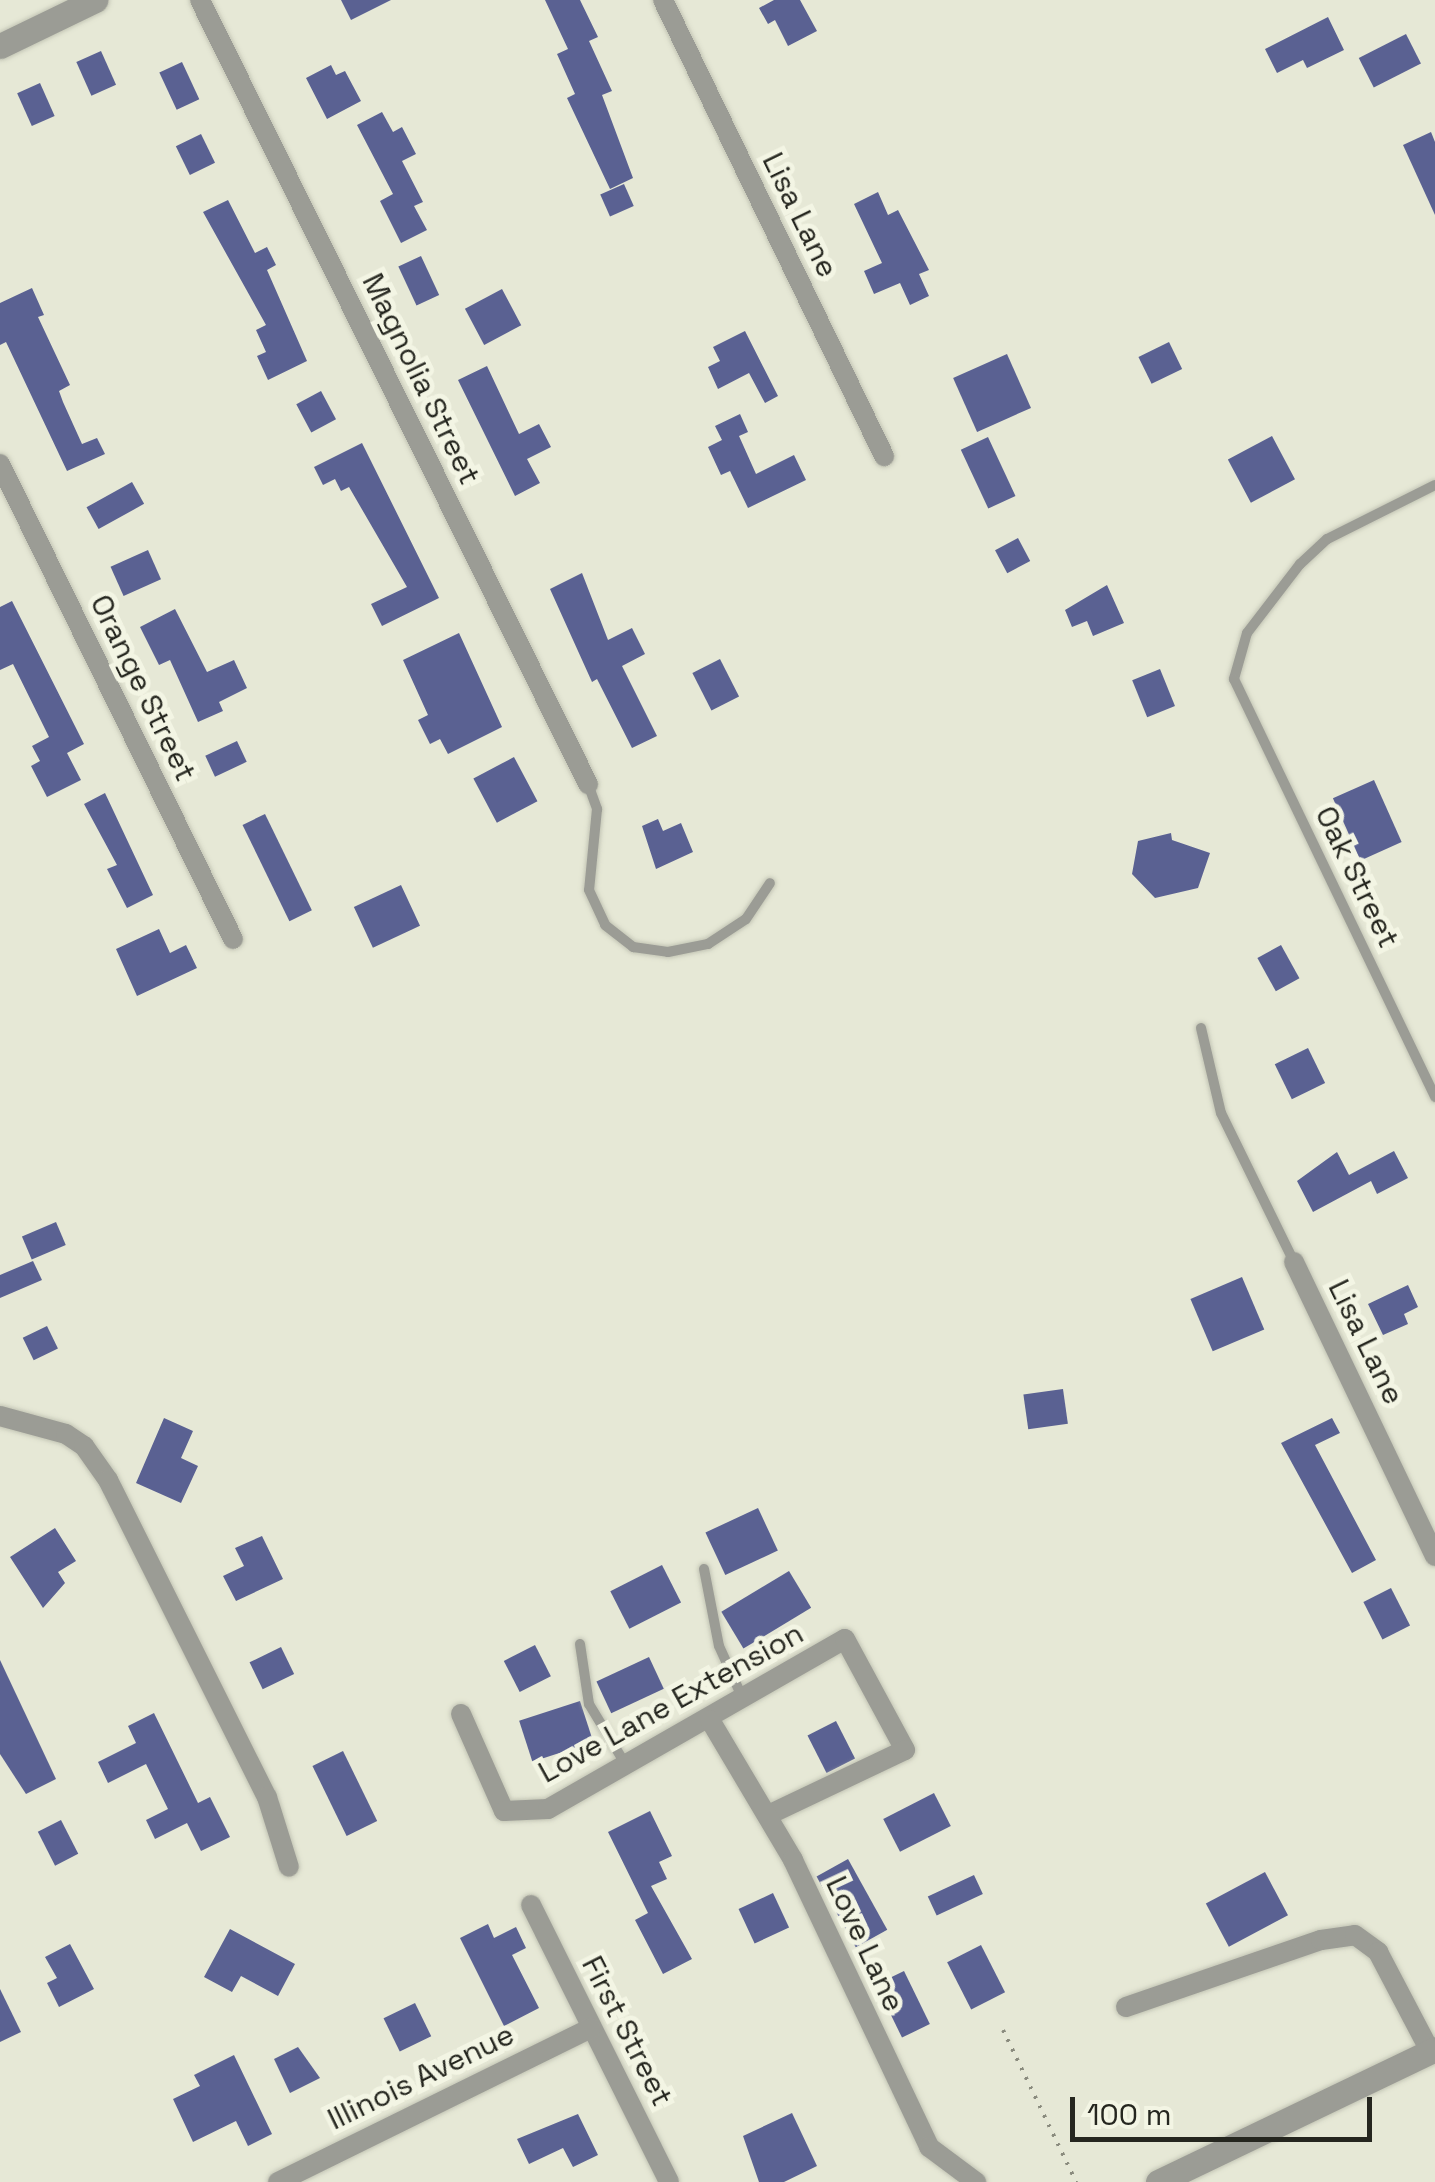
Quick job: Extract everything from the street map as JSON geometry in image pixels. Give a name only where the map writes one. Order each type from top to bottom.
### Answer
[{"type":"street","points":[[0,46],[95,0]]},
{"type":"street","name":"Magnolia Street","points":[[200,0],[588,784]]},
{"type":"street","name":"Lisa Lane","points":[[663,0],[884,456]]},
{"type":"street","name":"Orange Street","points":[[0,464],[232,939]]},
{"type":"street","name":"Lisa Lane","points":[[1294,1262],[1435,1556]]},
{"type":"street","points":[[0,1416],[66,1434],[84,1446],[108,1480],[267,1797],[289,1867]]},
{"type":"street","name":"Love Lane Extension","points":[[461,1714],[504,1812],[548,1810],[845,1639],[905,1750],[768,1815]]},
{"type":"street","name":"Love Lane","points":[[710,1720],[768,1815],[929,2147],[976,2182]]},
{"type":"street","name":"First Street","points":[[531,1906],[669,2182]]},
{"type":"street","points":[[1126,2007],[1321,1940],[1355,1935],[1378,1952],[1432,2050],[1158,2182]]},
{"type":"street","name":"Illinois Avenue","points":[[278,2182],[591,2028]]},
{"type":"lane","name":"Oak Street","points":[[1435,485],[1327,539],[1300,564],[1247,633],[1234,679],[1435,1097]]},
{"type":"lane","points":[[588,784],[597,809],[588,868],[594,908],[632,947],[668,952],[708,944],[746,919],[770,884]]},
{"type":"lane","points":[[1201,1028],[1221,1113],[1294,1262]]},
{"type":"lane","points":[[704,1569],[719,1646],[744,1700]]},
{"type":"lane","points":[[580,1644],[589,1704],[626,1765]]},
{"type":"path","points":[[1003,2030],[1076,2182]]},
{"type":"building","points":[[341,0],[391,0],[351,20]]},
{"type":"building","points":[[545,0],[580,0],[598,37],[589,41],[612,91],[602,95],[633,178],[610,189],[567,98],[575,94],[557,54],[568,49]]},
{"type":"building","points":[[774,0],[800,0],[817,31],[788,46],[775,20],[768,24],[759,8]]},
{"type":"building","points":[[1328,17],[1344,50],[1307,68],[1303,60],[1277,73],[1265,49]]},
{"type":"building","points":[[1406,34],[1421,63],[1374,87],[1359,58]]},
{"type":"building","points":[[101,51],[116,85],[91,96],[76,62]]},
{"type":"building","points":[[182,62],[199,99],[177,110],[159,73]]},
{"type":"building","points":[[331,65],[336,75],[345,71],[361,101],[327,119],[306,78]]},
{"type":"building","points":[[40,83],[55,116],[32,126],[17,93]]},
{"type":"building","points":[[382,112],[393,132],[402,127],[416,154],[402,161],[423,202],[414,206],[427,230],[401,243],[380,201],[393,194],[357,125]]},
{"type":"building","points":[[1431,132],[1435,142],[1435,215],[1403,145]]},
{"type":"building","points":[[201,134],[215,163],[190,175],[176,146]]},
{"type":"building","points":[[624,184],[634,206],[610,217],[600,195]]},
{"type":"building","points":[[878,192],[888,215],[898,210],[929,270],[919,274],[929,296],[910,305],[900,283],[874,294],[864,271],[882,263],[854,204]]},
{"type":"building","points":[[228,200],[255,253],[267,247],[276,265],[267,270],[307,361],[268,380],[257,356],[266,352],[256,330],[266,325],[203,212]]},
{"type":"building","points":[[421,256],[439,295],[417,306],[398,267]]},
{"type":"building","points":[[32,288],[44,315],[38,317],[70,385],[59,391],[63,402],[82,444],[97,438],[105,454],[67,471],[6,342],[0,345],[0,303]]},
{"type":"building","points":[[502,289],[521,325],[484,345],[465,309]]},
{"type":"building","points":[[745,331],[778,396],[765,403],[749,373],[718,389],[708,367],[720,361],[713,347]]},
{"type":"building","points":[[1169,342],[1182,369],[1152,384],[1138,357]]},
{"type":"building","points":[[1007,354],[1031,408],[977,432],[953,378]]},
{"type":"building","points":[[487,366],[519,434],[539,424],[551,447],[527,459],[540,483],[515,496],[458,380]]},
{"type":"building","points":[[321,391],[336,419],[311,432],[296,404]]},
{"type":"building","points":[[740,414],[748,432],[739,436],[756,474],[794,455],[806,480],[748,508],[730,471],[721,475],[708,447],[722,440],[715,426]]},
{"type":"building","points":[[1272,436],[1295,479],[1251,503],[1228,459]]},
{"type":"building","points":[[988,437],[1015,496],[988,509],[961,450]]},
{"type":"building","points":[[362,443],[439,598],[382,626],[371,604],[407,587],[349,487],[341,491],[335,479],[323,485],[314,467]]},
{"type":"building","points":[[132,482],[144,504],[99,529],[87,507]]},
{"type":"building","points":[[1018,538],[1030,561],[1007,573],[995,550]]},
{"type":"building","points":[[148,550],[161,579],[124,596],[111,567]]},
{"type":"building","points":[[582,573],[608,640],[632,628],[645,654],[622,666],[657,736],[632,748],[597,679],[592,682],[550,589]]},
{"type":"building","points":[[1107,585],[1124,623],[1093,636],[1087,621],[1072,627],[1065,610]]},
{"type":"building","points":[[12,601],[84,744],[67,753],[81,780],[47,797],[31,766],[40,761],[32,746],[49,737],[13,664],[0,670],[0,607]]},
{"type":"building","points":[[175,609],[207,672],[234,660],[247,688],[219,702],[223,711],[198,722],[170,660],[159,665],[140,627]]},
{"type":"building","points":[[459,633],[502,727],[448,754],[440,739],[430,744],[418,720],[428,715],[403,660]]},
{"type":"building","points":[[720,659],[739,696],[711,710],[692,673]]},
{"type":"building","points":[[1160,669],[1175,706],[1147,717],[1132,680]]},
{"type":"building","points":[[237,741],[247,762],[215,777],[205,756]]},
{"type":"building","points":[[514,757],[537,801],[497,823],[473,779]]},
{"type":"building","points":[[1374,780],[1402,842],[1361,860],[1333,798]]},
{"type":"building","points":[[105,793],[153,895],[127,908],[107,869],[117,865],[84,804]]},
{"type":"building","points":[[265,814],[312,910],[289,921],[243,825]]},
{"type":"building","points":[[658,819],[663,831],[681,823],[693,852],[656,869],[642,826]]},
{"type":"building","points":[[1171,833],[1172,840],[1210,853],[1198,888],[1155,898],[1132,874],[1138,841]]},
{"type":"building","points":[[401,885],[420,926],[373,948],[354,907]]},
{"type":"building","points":[[159,929],[170,953],[186,945],[197,968],[137,996],[116,949]]},
{"type":"building","points":[[1281,945],[1299,978],[1276,991],[1257,958]]},
{"type":"building","points":[[1308,1048],[1325,1083],[1292,1099],[1275,1064]]},
{"type":"building","points":[[1394,1151],[1408,1178],[1377,1194],[1371,1181],[1313,1212],[1297,1181],[1337,1152],[1349,1175]]},
{"type":"building","points":[[56,1222],[66,1245],[32,1259],[22,1236]]},
{"type":"building","points":[[33,1261],[42,1280],[0,1298],[0,1275]]},
{"type":"building","points":[[1242,1277],[1264,1329],[1213,1351],[1190,1299]]},
{"type":"building","points":[[1408,1285],[1418,1307],[1404,1314],[1408,1324],[1383,1335],[1368,1304]]},
{"type":"building","points":[[47,1326],[58,1348],[34,1360],[23,1338]]},
{"type":"building","points":[[1063,1389],[1068,1424],[1028,1429],[1023,1395]]},
{"type":"building","points":[[164,1418],[193,1431],[181,1458],[198,1466],[181,1503],[136,1483]]},
{"type":"building","points":[[1332,1418],[1340,1433],[1315,1445],[1376,1560],[1352,1573],[1281,1443]]},
{"type":"building","points":[[758,1508],[778,1551],[725,1575],[705,1533]]},
{"type":"building","points":[[55,1528],[76,1561],[58,1572],[65,1583],[43,1608],[10,1557]]},
{"type":"building","points":[[262,1536],[283,1579],[236,1601],[223,1576],[244,1566],[235,1548]]},
{"type":"building","points":[[662,1565],[681,1602],[629,1629],[610,1591]]},
{"type":"building","points":[[789,1571],[811,1608],[743,1649],[721,1612]]},
{"type":"building","points":[[1391,1588],[1410,1625],[1382,1639],[1363,1602]]},
{"type":"building","points":[[535,1645],[551,1676],[520,1692],[504,1661]]},
{"type":"building","points":[[281,1647],[294,1674],[263,1689],[250,1662]]},
{"type":"building","points":[[649,1657],[664,1689],[611,1713],[596,1682]]},
{"type":"building","points":[[0,1660],[56,1779],[26,1794],[0,1754]]},
{"type":"building","points":[[580,1701],[593,1742],[532,1762],[519,1721]]},
{"type":"building","points":[[154,1713],[198,1803],[210,1797],[230,1837],[201,1851],[187,1823],[155,1839],[146,1820],[168,1809],[146,1764],[108,1783],[98,1762],[136,1743],[128,1726]]},
{"type":"building","points":[[836,1721],[855,1758],[827,1773],[807,1736]]},
{"type":"building","points":[[343,1751],[377,1821],[347,1836],[312,1766]]},
{"type":"building","points":[[934,1793],[951,1826],[900,1852],[883,1819]]},
{"type":"building","points":[[650,1811],[672,1856],[659,1862],[667,1879],[651,1886],[692,1959],[663,1974],[635,1920],[648,1913],[608,1832]]},
{"type":"building","points":[[61,1820],[78,1854],[55,1866],[38,1832]]},
{"type":"building","points":[[848,1859],[887,1930],[856,1947],[817,1876]]},
{"type":"building","points":[[1265,1872],[1288,1915],[1229,1947],[1206,1903]]},
{"type":"building","points":[[974,1875],[983,1894],[937,1916],[928,1897]]},
{"type":"building","points":[[773,1893],[789,1927],[755,1943],[739,1909]]},
{"type":"building","points":[[488,1924],[494,1938],[516,1927],[526,1948],[512,1955],[539,2008],[504,2026],[460,1938]]},
{"type":"building","points":[[230,1929],[295,1964],[278,1996],[241,1976],[232,1992],[204,1977]]},
{"type":"building","points":[[70,1944],[94,1989],[59,2007],[47,1983],[57,1978],[45,1957]]},
{"type":"building","points":[[981,1945],[1005,1992],[971,2009],[947,1962]]},
{"type":"building","points":[[904,1971],[930,2024],[902,2038],[876,1985]]},
{"type":"building","points":[[0,1989],[21,2032],[0,2042]]},
{"type":"building","points":[[415,2003],[431,2036],[400,2052],[384,2018]]},
{"type":"building","points":[[298,2047],[320,2078],[290,2093],[274,2059]]},
{"type":"building","points":[[234,2055],[272,2134],[248,2146],[236,2121],[193,2142],[173,2099],[200,2086],[194,2075]]},
{"type":"building","points":[[792,2113],[817,2166],[784,2182],[759,2182],[743,2136]]},
{"type":"building","points":[[578,2114],[598,2155],[573,2167],[563,2148],[529,2164],[517,2139]]}]
